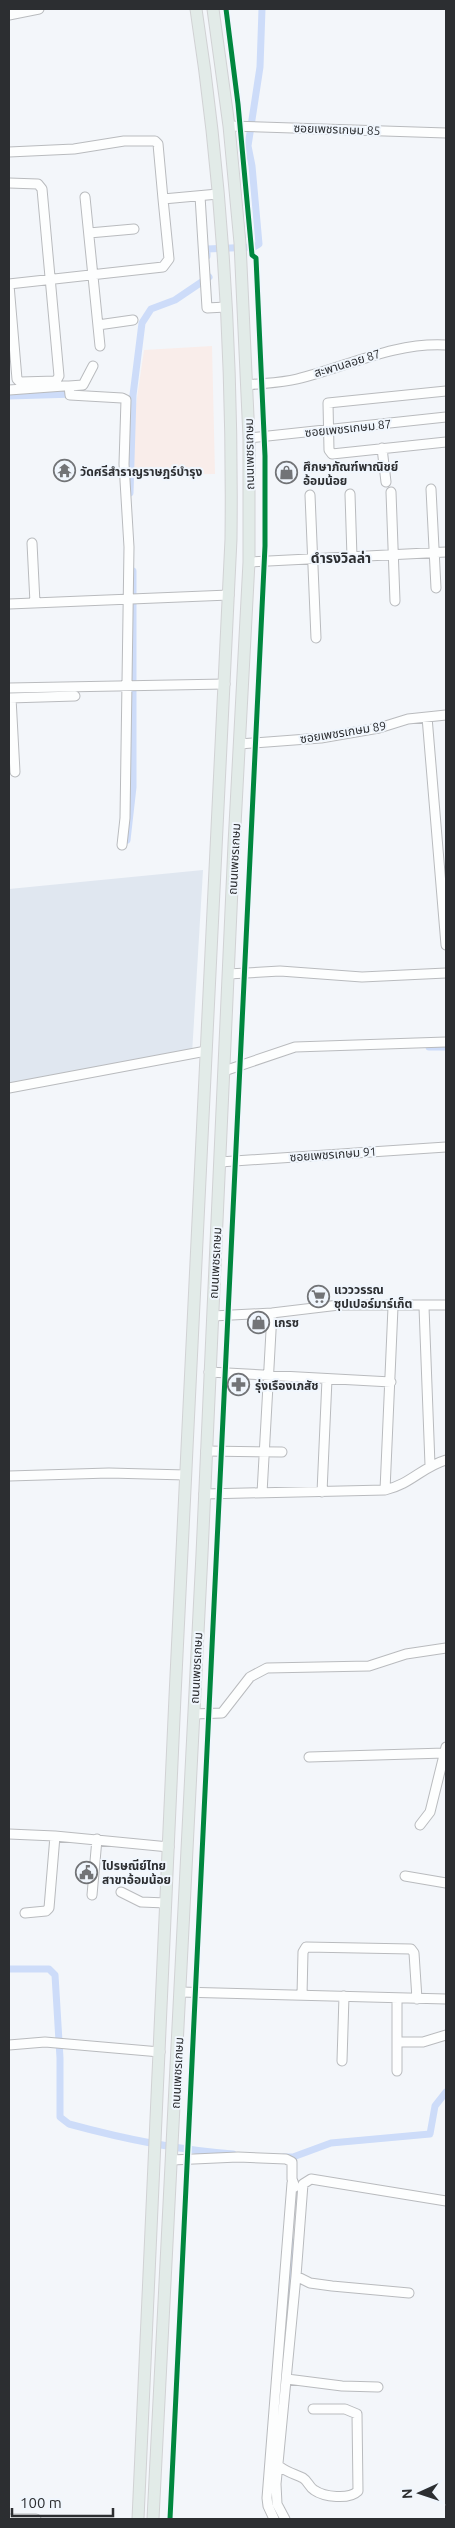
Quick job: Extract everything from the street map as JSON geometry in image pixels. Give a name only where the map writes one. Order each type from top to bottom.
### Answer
[{"type":"main road","name":"ถนนเพชรเกษม","points":[[138,2519],[206,1051],[225,684],[231,515],[230,408],[222,248],[218,194],[196,9]]},
{"type":"main road","name":"ถนนเพชรเกษม","points":[[153,2519],[173,2152],[249,562],[248,407],[234,126],[213,9]]},
{"type":"main road","points":[[230,408],[248,407]]},
{"type":"main road","points":[[231,440],[249,438]]},
{"type":"main road","points":[[231,515],[250,513]]},
{"type":"street","points":[[9,15],[40,9]]},
{"type":"street","name":"ซอยเพชรเกษม 85","points":[[234,126],[446,133]]},
{"type":"street","points":[[9,152],[74,149],[124,141],[155,141],[158,144],[168,259],[166,264],[160,267],[93,276],[52,280],[9,284],[17,379],[20,382],[52,382],[56,381],[59,376],[52,280],[41,186],[28,183],[9,183]]},
{"type":"street","points":[[163,199],[218,194]]},
{"type":"street","points":[[200,196],[207,308],[226,308]]},
{"type":"street","points":[[85,197],[100,346]]},
{"type":"street","points":[[89,233],[134,229]]},
{"type":"street","points":[[98,325],[133,320]]},
{"type":"street","name":"สะพานลอย 87","points":[[247,385],[299,378],[363,357],[418,344],[446,345]]},
{"type":"street","points":[[69,390],[83,384],[93,366]]},
{"type":"street","points":[[9,390],[69,390],[126,400],[124,464],[131,599],[130,686],[125,818],[122,845]]},
{"type":"street","points":[[446,391],[328,403],[329,450],[332,454],[446,442]]},
{"type":"street","name":"ซอยเพชรเกษม 87","points":[[249,438],[446,417]]},
{"type":"street","points":[[382,448],[386,482]]},
{"type":"street","points":[[430,489],[436,588]]},
{"type":"street","points":[[391,492],[395,601]]},
{"type":"street","points":[[350,494],[352,557]]},
{"type":"street","points":[[310,495],[316,638]]},
{"type":"street","points":[[32,543],[35,603]]},
{"type":"street","points":[[249,562],[446,552]]},
{"type":"street","points":[[9,604],[229,595]]},
{"type":"street","points":[[9,688],[225,684]]},
{"type":"street","points":[[15,772],[10,698],[75,696]]},
{"type":"street","name":"ซอยเพชรเกษม 89","points":[[239,744],[321,738],[379,728],[408,719],[446,715]]},
{"type":"street","points":[[427,717],[446,945]]},
{"type":"street","points":[[228,974],[280,971],[362,977],[446,972]]},
{"type":"street","points":[[224,1071],[295,1047],[446,1042]]},
{"type":"street","points":[[9,1088],[206,1051]]},
{"type":"street","name":"ซอยเพชรเกษม 91","points":[[220,1162],[446,1147]]},
{"type":"street","points":[[213,1316],[272,1313],[339,1305],[446,1306]]},
{"type":"street","points":[[385,1490],[393,1307]]},
{"type":"street","points":[[424,1307],[430,1465]]},
{"type":"street","points":[[262,1493],[272,1313]]},
{"type":"street","points":[[209,1372],[391,1382]]},
{"type":"street","points":[[322,1492],[328,1380]]},
{"type":"street","points":[[206,1451],[282,1452]]},
{"type":"street","points":[[204,1494],[385,1490],[408,1482],[430,1465],[446,1460]]},
{"type":"street","points":[[9,1476],[109,1473],[186,1475]]},
{"type":"street","points":[[194,1714],[222,1713],[250,1677],[267,1668],[368,1666],[406,1654],[446,1648]]},
{"type":"street","points":[[308,1757],[445,1750],[430,1812],[420,1825]]},
{"type":"street","points":[[9,1834],[56,1836],[169,1847]]},
{"type":"street","points":[[25,1912],[46,1911],[49,1908],[56,1836]]},
{"type":"street","points":[[92,1895],[97,1840]]},
{"type":"street","points":[[405,1876],[446,1883]]},
{"type":"street","points":[[121,1892],[141,1902],[166,1903]]},
{"type":"street","points":[[302,1995],[303,1952],[306,1947],[411,1949],[414,1953],[417,1999]]},
{"type":"street","points":[[180,1992],[446,1999]]},
{"type":"street","points":[[342,2061],[344,1996]]},
{"type":"street","points":[[397,1998],[397,2071]]},
{"type":"street","points":[[398,2042],[423,2042],[446,2035]]},
{"type":"street","points":[[9,2045],[60,2043],[160,2052]]},
{"type":"street","points":[[173,2152],[286,2159],[292,2162],[293,2184],[267,2498],[268,2506],[274,2519]]},
{"type":"street","points":[[284,2519],[277,2504],[276,2496],[296,2276],[301,2194],[304,2182],[311,2179],[446,2201]]},
{"type":"street","points":[[293,2184],[301,2194]]},
{"type":"street","points":[[296,2276],[310,2282],[332,2286],[408,2293]]},
{"type":"street","points":[[287,2379],[342,2386],[378,2387]]},
{"type":"street","points":[[279,2466],[293,2476],[304,2479],[317,2492],[344,2497],[352,2496],[358,2491],[357,2414],[345,2409],[313,2409]]},
{"type":"street","points":[[9,2519],[36,2519]]},
{"type":"shaded area","points":[[212,346],[215,474],[133,475],[135,412],[144,350]]},
{"type":"shaded area","points":[[203,870],[192,1054],[9,1091],[9,889]]},
{"type":"waterway","points":[[207,256],[207,249],[254,247],[259,244],[252,166],[248,146],[260,67],[262,9]]},
{"type":"waterway","points":[[130,493],[133,395],[142,323],[151,309],[175,300],[209,277]]},
{"type":"waterway","points":[[9,396],[75,394]]},
{"type":"waterway","points":[[127,840],[133,787],[133,571]]},
{"type":"waterway","points":[[429,1047],[446,1047]]},
{"type":"waterway","points":[[9,1969],[49,1969],[55,1975],[60,2058],[60,2117],[69,2124],[130,2139],[191,2150],[233,2154]]},
{"type":"waterway","points":[[284,2157],[293,2157],[331,2143],[430,2134],[435,2106],[446,2092]]},
{"type":"waterway","points":[[286,2308],[292,2242]]},
{"type":"waterway","points":[[271,2486],[274,2510]]},
{"type":"cycle path","points":[[170,2519],[265,546],[265,456],[256,258],[252,255],[238,104],[226,9]]},
{"type":"place","name":"วัดศรีสําราญราษฎร์บํารุง","points":[[64,471]]},
{"type":"place","name":"ศึกษาภัณฑ์พาณิชย์ อ้อมน้อย","points":[[287,473]]},
{"type":"place","name":"แวววรรณ ซุปเปอร์มาร์เก็ต","points":[[318,1296]]},
{"type":"place","name":"เกรซ","points":[[258,1322]]},
{"type":"place","name":"รุ่งเรืองเภสัช","points":[[239,1385]]},
{"type":"place","name":"ไปรษณีย์ไทย สาขาอ้อมน้อย","points":[[86,1872]]},
{"type":"district","name":"ดำรงวิลล่า","points":[[341,558]]}]
